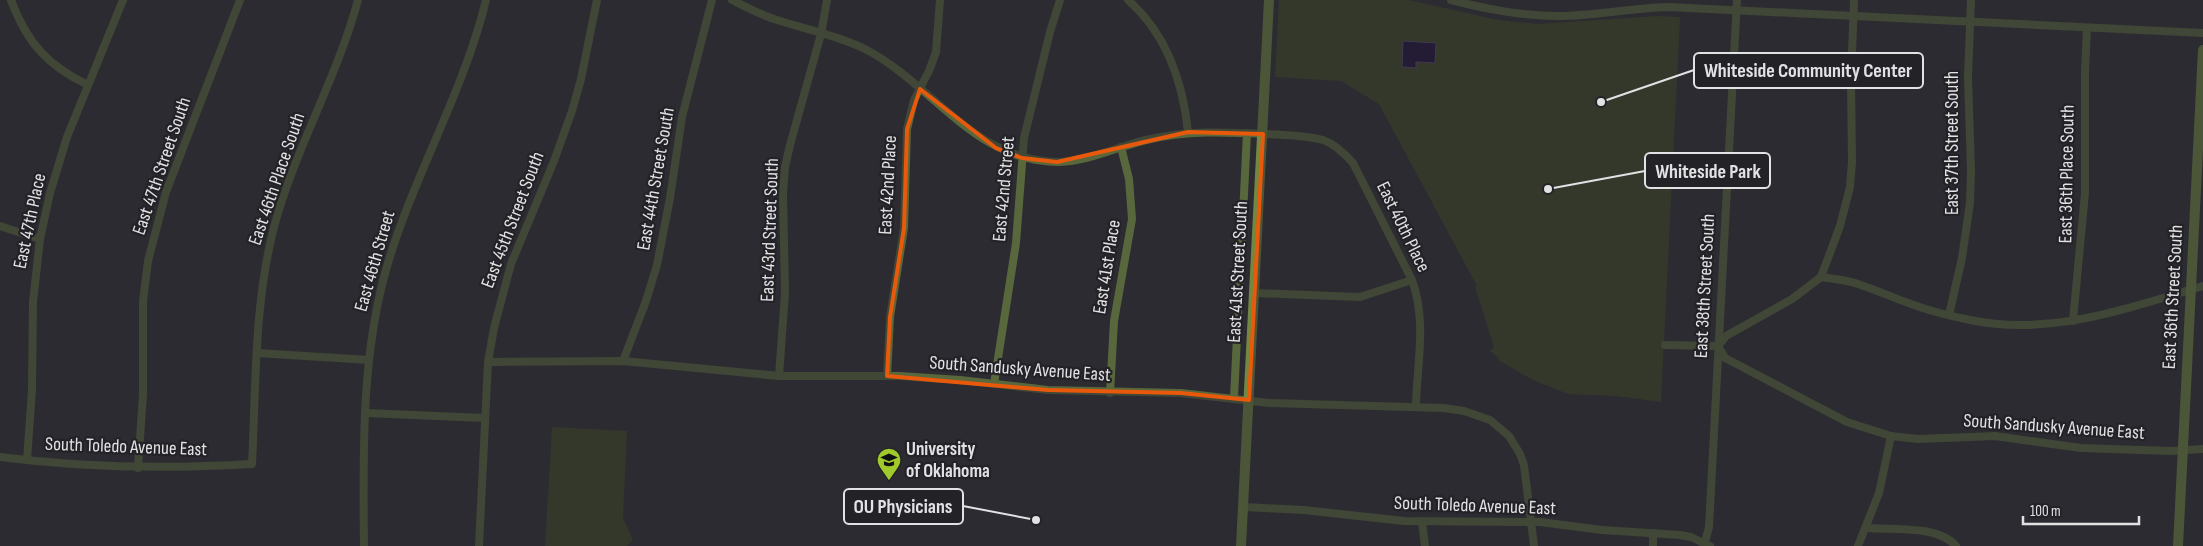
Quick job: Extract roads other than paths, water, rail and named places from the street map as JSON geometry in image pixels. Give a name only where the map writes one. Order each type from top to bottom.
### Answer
[{"type":"main road","name":"East 41st Street South","points":[[1241,546],[1269,0]]},
{"type":"main road","name":"East 36th Street South","points":[[2178,546],[2203,50]]},
{"type":"street","points":[[11,0],[18,20],[37,48],[57,68],[88,85]]},
{"type":"street","name":"East 47th Place","points":[[27,460],[32,390],[33,302],[40,239],[50,193],[67,137],[123,0]]},
{"type":"street","name":"East 47th Street South","points":[[138,468],[142,394],[143,302],[148,261],[166,192],[240,0]]},
{"type":"street","name":"East 46th Place South","points":[[252,464],[261,302],[274,228],[285,194],[348,32],[358,0]]},
{"type":"street","name":"East 46th Street","points":[[364,546],[366,413],[369,360],[378,298],[393,247],[473,46],[486,0]]},
{"type":"street","name":"East 45th Street South","points":[[479,546],[488,362],[497,311],[511,264],[554,161],[572,111],[581,79],[597,0]]},
{"type":"street","name":"East 44th Street South","points":[[623,361],[646,301],[657,265],[670,198],[682,118],[712,0]]},
{"type":"street","name":"East 40th Place","points":[[732,0],[774,20],[862,48],[880,58],[978,137],[996,148],[1022,158],[1068,161],[1096,156],[1146,140],[1188,132],[1247,133],[1320,139],[1346,155],[1359,174],[1412,280],[1418,296],[1421,322],[1416,372],[1416,406]]},
{"type":"street","name":"East 43rd Street South","points":[[779,376],[786,293],[784,193],[786,167],[790,144],[821,34],[827,0]]},
{"type":"street","name":"East 42nd Place","points":[[887,376],[890,317],[904,228],[907,129],[910,113],[936,52],[940,0]]},
{"type":"street","name":"East 42nd Street","points":[[994,384],[1014,251],[1022,158],[1028,115],[1060,0]]},
{"type":"street","points":[[1128,0],[1136,6],[1161,39],[1184,101],[1188,132]]},
{"type":"street","points":[[1451,0],[1502,12],[1540,16],[1645,8],[2203,33]]},
{"type":"street","name":"East 38th Street South","points":[[1707,544],[1737,0]]},
{"type":"street","points":[[1664,345],[1718,346],[1726,336],[1792,299],[1821,277],[1840,226],[1850,187],[1854,0]]},
{"type":"street","name":"East 37th Street South","points":[[1949,315],[1966,240],[1970,203],[1972,170],[1968,77],[1971,0]]},
{"type":"street","name":"East 36th Place South","points":[[2073,321],[2081,253],[2085,193],[2087,28]]},
{"type":"street","name":"East 41st Street South","points":[[1234,398],[1247,133]]},
{"type":"street","name":"East 41st Place","points":[[1110,393],[1114,321],[1132,219],[1129,179],[1121,147]]},
{"type":"street","points":[[0,226],[40,239]]},
{"type":"street","points":[[1821,277],[1857,284],[1910,304],[1949,315],[2014,325],[2073,321],[2102,316],[2203,286]]},
{"type":"street","points":[[1254,293],[1360,297],[1412,280]]},
{"type":"street","name":"South Sandusky Avenue East","points":[[1718,346],[1725,358],[1847,422],[1891,436],[1918,439],[1995,436],[2081,448],[2203,449]]},
{"type":"street","points":[[257,353],[369,360]]},
{"type":"street","name":"South Sandusky Avenue East","points":[[488,362],[623,361],[779,376],[929,378],[1048,390],[1110,393],[1181,393],[1269,403],[1416,406],[1464,411],[1490,420],[1509,436],[1520,454],[1524,465],[1534,546]]},
{"type":"street","points":[[366,413],[485,418]]},
{"type":"street","points":[[1858,546],[1867,528],[1879,493],[1891,436]]},
{"type":"street","name":"South Toledo Avenue East","points":[[0,457],[80,466],[138,468],[252,464]]},
{"type":"street","name":"South Toledo Avenue East","points":[[1244,507],[1304,510],[1376,519],[1422,522],[1531,522],[1602,530],[1680,535],[1707,544]]},
{"type":"street","points":[[1422,522],[1426,546]]},
{"type":"street","points":[[1867,528],[1932,532],[1948,538],[1956,546]]},
{"type":"street","points":[[1653,533],[1653,546]]},
{"type":"place","name":"Whiteside Community Center","points":[[1601,102]]},
{"type":"place","name":"Whiteside Park","points":[[1548,189]]},
{"type":"place","name":"University of Oklahoma","points":[[889,481]]},
{"type":"place","name":"OU Physicians","points":[[1036,520]]}]
